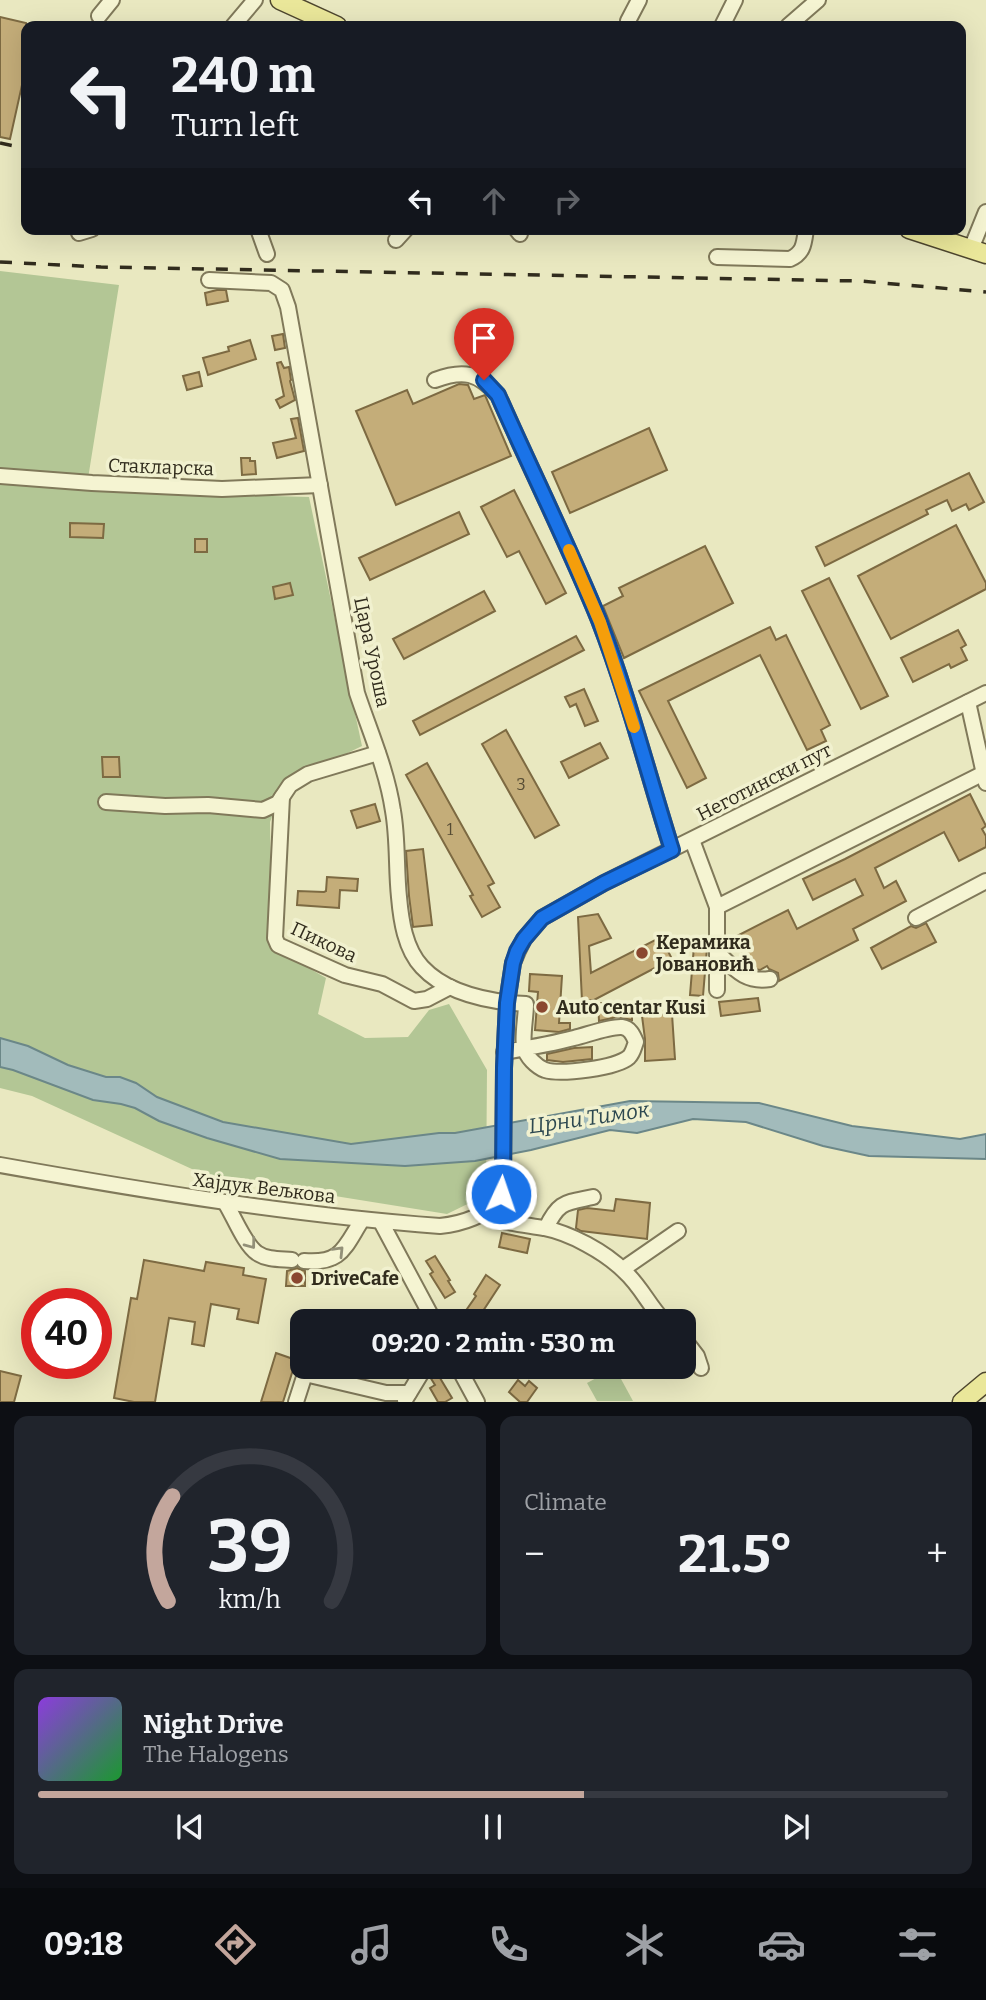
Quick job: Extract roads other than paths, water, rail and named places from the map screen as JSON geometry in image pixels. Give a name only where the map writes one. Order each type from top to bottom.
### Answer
[{"type":"main road","points":[[280,0],[326,21]]},
{"type":"main road","points":[[928,235],[979,251]]},
{"type":"main road","points":[[962,1402],[986,1382]]},
{"type":"street","points":[[99,16],[112,0]]},
{"type":"street","points":[[237,21],[255,0]]},
{"type":"street","points":[[628,21],[639,0]]},
{"type":"street","points":[[724,21],[735,0]]},
{"type":"street","points":[[794,21],[818,0]]},
{"type":"street","points":[[979,251],[986,212]]},
{"type":"street","points":[[264,235],[267,254]]},
{"type":"street","points":[[717,257],[790,259],[798,255],[803,247],[805,235]]},
{"type":"street","name":"Цара Уроша","points":[[209,280],[271,283],[282,290],[292,322],[357,693],[378,752],[394,812],[399,897],[406,937],[422,967],[450,987],[507,1003]]},
{"type":"street","points":[[435,380],[449,375],[467,374],[484,380],[498,395],[600,622],[672,850]]},
{"type":"street","name":"Стакларска","points":[[0,476],[222,489],[320,485]]},
{"type":"street","name":"Неготински пут","points":[[481,1214],[497,1201],[503,1181],[504,1068],[507,1003],[513,963],[524,939],[542,918],[604,883],[986,693]]},
{"type":"street","points":[[717,906],[985,778],[968,702]]},
{"type":"street","points":[[106,802],[165,806],[208,805],[263,810],[272,807],[290,785],[308,774],[378,752]]},
{"type":"street","name":"Пикова","points":[[282,797],[275,938],[278,945],[345,975],[382,984],[414,1001],[420,1001],[450,987]]},
{"type":"street","points":[[692,840],[717,906],[717,990]]},
{"type":"street","points":[[916,918],[986,881]]},
{"type":"street","points":[[717,952],[742,975],[754,980],[770,979]]},
{"type":"street","points":[[505,1052],[524,1049],[623,1027],[632,1033],[636,1042],[629,1058],[615,1064],[589,1070],[547,1071],[535,1065],[524,1049],[526,1004],[507,1003]]},
{"type":"street","name":"Хајдук Вељкова","points":[[0,1166],[226,1203],[381,1222],[453,1225],[481,1214]]},
{"type":"street","points":[[546,1228],[559,1207],[593,1198]]},
{"type":"street","points":[[226,1203],[250,1246],[257,1253],[270,1258],[330,1260],[341,1253],[362,1220]]},
{"type":"street","points":[[481,1214],[500,1222],[546,1228],[571,1237],[623,1269],[640,1287],[652,1309]]},
{"type":"street","points":[[381,1222],[428,1309]]},
{"type":"street","points":[[623,1269],[678,1231]]},
{"type":"street","points":[[696,1354],[701,1368]]},
{"type":"street","points":[[296,1402],[304,1374],[407,1397],[418,1379]]},
{"type":"street","points":[[465,1379],[477,1402]]},
{"type":"water","name":"Црни Тимок","points":[[0,1038],[28,1046],[68,1065],[136,1083],[157,1097],[223,1122],[351,1144],[455,1133],[630,1101],[759,1103],[852,1126],[960,1139],[986,1134],[986,1159],[869,1156],[823,1146],[746,1122],[693,1119],[637,1133],[610,1130],[475,1161],[405,1166],[280,1159],[207,1138],[159,1121],[135,1108],[93,1100],[0,1067]]},
{"type":"railway","points":[[0,143],[14,146]]},
{"type":"railway","points":[[0,262],[101,267],[860,281],[986,292]]},
{"type":"place","name":"Керамика Јовановић","points":[[642,953]]},
{"type":"place","name":"Auto centar Kusi","points":[[542,1007]]},
{"type":"place","name":"DriveCafe","points":[[297,1278]]}]
